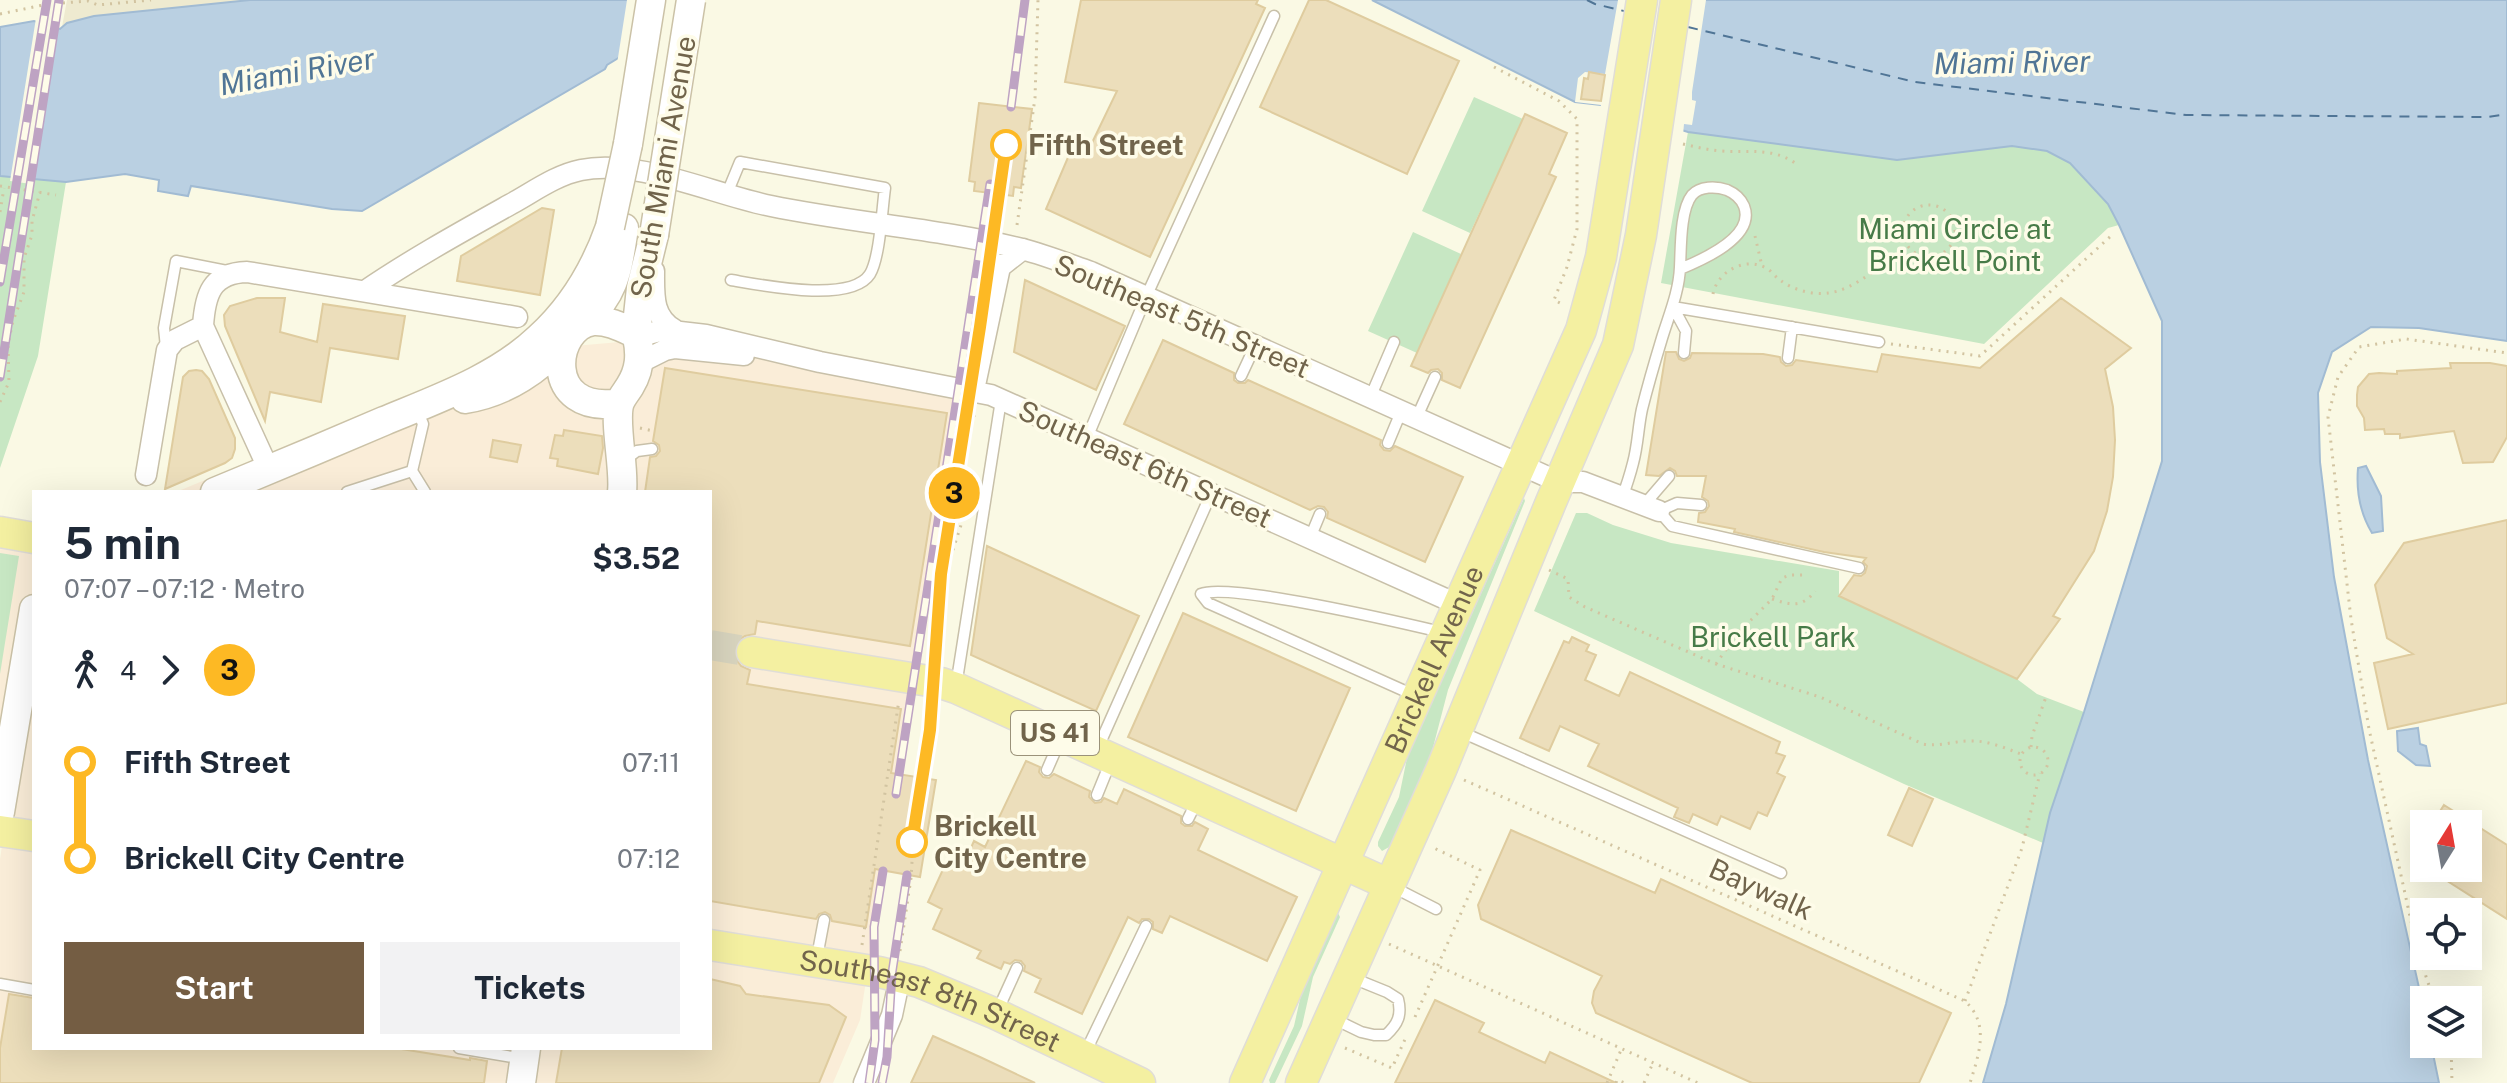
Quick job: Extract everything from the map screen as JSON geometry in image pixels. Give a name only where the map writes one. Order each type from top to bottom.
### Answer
[{"type":"main road","name":"South Miami Avenue","points":[[220,490],[417,408],[499,368],[537,341],[561,315],[584,285],[628,207],[628,144],[651,0]]},
{"type":"main road","name":"South Miami Avenue","points":[[637,345],[641,288],[654,235],[691,0]]},
{"type":"main road","name":"Brickell Avenue","points":[[1245,1083],[1581,330],[1601,257],[1642,0]]},
{"type":"main road","name":"Brickell Avenue","points":[[1301,1083],[1335,1031],[1348,976],[1458,730],[1618,345],[1641,235],[1676,0]]},
{"type":"main road","name":"South Miami Avenue","points":[[417,408],[473,398],[509,386],[543,363],[608,295],[618,267],[617,227]]},
{"type":"main road","points":[[619,403],[591,404],[575,396],[563,378],[561,359],[575,332],[593,321],[604,322],[637,345],[632,383],[619,403],[623,478]]},
{"type":"main road","points":[[0,532],[32,538]]},
{"type":"main road","points":[[0,812],[29,665],[32,631]]},
{"type":"main road","name":"US 41","points":[[752,652],[941,683],[943,695],[1062,736],[1104,755],[1193,809],[1390,885]]},
{"type":"main road","points":[[0,831],[32,836]]},
{"type":"main road","name":"Southeast 8th Street","points":[[712,945],[816,962],[900,965],[940,989],[1140,1083]]},
{"type":"street","name":"Southeast 5th Street","points":[[365,291],[429,250],[565,175],[605,168],[654,175],[726,196],[1023,249],[1091,272],[1559,482],[1583,482],[1651,508]]},
{"type":"street","points":[[654,235],[654,302],[666,325],[675,330]]},
{"type":"street","points":[[976,398],[1000,267],[1023,249]]},
{"type":"street","points":[[269,470],[203,326],[205,302],[211,289],[234,272],[517,317]]},
{"type":"street","points":[[146,475],[167,350],[175,340],[203,326]]},
{"type":"street","name":"Southeast 6th Street","points":[[637,345],[652,332],[675,330],[976,398],[1001,400],[1459,605]]},
{"type":"street","name":"Southeast 6th Street","points":[[637,345],[820,362]]},
{"type":"street","points":[[864,1083],[892,1015],[900,965]]},
{"type":"lane","points":[[1087,438],[1146,297],[1274,16]]},
{"type":"lane","points":[[726,196],[740,162],[885,188],[878,255],[869,275],[860,282],[823,290],[786,289],[731,280]]},
{"type":"lane","points":[[1622,498],[1634,462],[1641,412],[1673,307],[1686,207],[1700,189],[1712,187],[1729,191],[1742,201],[1746,213],[1744,226],[1707,257],[1680,269]]},
{"type":"lane","points":[[167,350],[164,328],[176,261],[234,272]]},
{"type":"lane","points":[[1673,307],[1879,342]]},
{"type":"lane","points":[[1673,307],[1686,331],[1684,353]]},
{"type":"lane","points":[[1788,358],[1792,327]]},
{"type":"lane","points":[[1370,398],[1394,342]]},
{"type":"lane","points":[[1241,376],[1255,346]]},
{"type":"lane","points":[[1388,443],[1435,377]]},
{"type":"lane","points":[[943,695],[1001,400]]},
{"type":"lane","points":[[417,408],[423,424],[412,471],[424,490]]},
{"type":"lane","points":[[623,478],[627,457],[637,451],[652,449]]},
{"type":"lane","points":[[353,490],[412,471]]},
{"type":"lane","points":[[1651,508],[1669,476]]},
{"type":"lane","points":[[1097,795],[1104,755],[1211,494]]},
{"type":"lane","points":[[1651,508],[1677,503],[1701,505]]},
{"type":"lane","points":[[1651,508],[1672,526],[1859,568]]},
{"type":"lane","points":[[1310,538],[1320,514]]},
{"type":"lane","points":[[1418,697],[1208,603],[1201,594],[1210,590],[1246,594],[1379,617],[1446,634]]},
{"type":"lane","points":[[1458,730],[1781,873]]},
{"type":"lane","points":[[1047,770],[1062,736]]},
{"type":"lane","points":[[1390,885],[1436,909]]},
{"type":"lane","points":[[816,962],[824,920]]},
{"type":"lane","points":[[1083,1057],[1146,926]]},
{"type":"lane","points":[[996,1014],[1017,968]]},
{"type":"lane","points":[[1335,1031],[1386,1035],[1395,1027],[1401,1012],[1398,999],[1348,976]]},
{"type":"lane","points":[[0,984],[32,990]]},
{"type":"lane","points":[[467,1050],[524,1064]]},
{"type":"path","points":[[0,14],[48,2],[88,1],[98,5],[151,0]]},
{"type":"path","points":[[1017,225],[1035,98],[1038,0]]},
{"type":"path","points":[[1494,67],[1559,101],[1577,119],[1577,229],[1554,300],[1568,307]]},
{"type":"path","points":[[1683,144],[1724,151],[1751,150],[1783,155],[1795,163]]},
{"type":"path","points":[[0,212],[2,186],[56,195]]},
{"type":"path","points":[[0,402],[9,382],[8,344],[24,292],[24,258],[40,192]]},
{"type":"path","points":[[1933,205],[1948,214],[1955,229],[1954,237],[1945,251],[1938,255],[1921,256],[1908,246],[1903,230],[1909,214],[1916,208],[1933,205]]},
{"type":"path","points":[[1879,342],[1980,356],[2112,235]]},
{"type":"path","points":[[1713,294],[1716,282],[1729,269],[1749,266],[1767,268],[1779,279],[1799,289],[1832,293],[1859,280],[1908,246]]},
{"type":"path","points":[[2429,986],[2418,953],[2369,729],[2351,619],[2328,417],[2338,377],[2359,347],[2406,339],[2507,353]]},
{"type":"path","points":[[937,663],[934,608],[962,522],[966,442],[976,398]]},
{"type":"path","points":[[1546,569],[1568,579],[1569,597],[1585,607],[1716,664],[1820,697],[1923,744],[1936,747],[1970,741],[1993,744],[2021,754]]},
{"type":"path","points":[[1716,664],[1736,635],[1772,599],[1782,578],[1806,575]]},
{"type":"path","points":[[1772,599],[1790,605],[1808,600],[1815,591]]},
{"type":"path","points":[[900,965],[911,878],[916,798],[943,695]]},
{"type":"path","points":[[862,946],[899,696]]},
{"type":"path","points":[[2031,747],[2046,697]]},
{"type":"path","points":[[1970,1083],[1982,1037],[1973,1009],[1965,1001],[2022,848],[2040,773],[2048,763],[2046,754],[2040,748],[2031,747],[2021,754],[2020,763],[2031,774],[2040,773]]},
{"type":"path","name":"Baywalk","points":[[1460,778],[1965,1001]]},
{"type":"path","points":[[1415,1017],[1480,870],[1430,847]]},
{"type":"path","points":[[1386,943],[1698,1083]]},
{"type":"path","points":[[1335,1031],[1392,1068],[1409,1030]]},
{"type":"path","points":[[1607,1083],[1622,1049]]},
{"type":"path","points":[[2451,1058],[2452,1083]]},
{"type":"path","points":[[1644,1083],[1653,1063]]},
{"type":"path","points":[[1616,1083],[1617,1080],[1625,1083]]},
{"type":"shaded area","points":[[67,0],[250,0],[94,16],[62,27]]},
{"type":"shaded area","points":[[677,337],[956,389],[860,1020],[833,1083],[0,1083],[0,859],[8,807],[0,805],[0,516],[32,522],[32,1050],[712,1050],[712,490],[181,490],[517,351]]},
{"type":"green space","points":[[1474,97],[1523,119],[1470,233],[1422,211]]},
{"type":"green space","name":"Miami Circle at Brickell Point","points":[[1688,132],[1897,160],[2012,146],[2037,148],[2070,163],[2108,204],[2119,225],[2108,228],[1984,344],[1661,283]]},
{"type":"green space","points":[[0,176],[66,182],[38,356],[0,468]]},
{"type":"green space","points":[[1413,232],[1461,254],[1417,353],[1368,331]]},
{"type":"green space","points":[[1524,498],[1448,690],[1430,759],[1391,846],[1382,851],[1378,842],[1399,797],[1407,758]]},
{"type":"green space","name":"Brickell Park","points":[[1576,513],[1587,513],[1613,525],[1671,543],[1839,571],[1839,596],[2017,679],[2037,694],[2084,712],[2043,843],[1904,784],[1534,611]]},
{"type":"green space","points":[[0,553],[19,556],[0,674]]},
{"type":"green space","points":[[1338,913],[1340,917],[1313,977],[1302,1026],[1275,1083],[1270,1083],[1294,1026],[1305,977]]},
{"type":"water","name":"Miami River","points":[[250,0],[699,0],[605,69],[362,211],[191,186],[188,196],[158,191],[159,180],[125,174],[66,182],[0,176],[0,27],[34,21],[60,29],[67,23],[94,16]]},
{"type":"water","name":"Miami River","points":[[1372,0],[2507,0],[2507,341],[2419,328],[2371,327],[2332,352],[2318,393],[2320,462],[2334,577],[2368,760],[2410,948],[2410,970],[2415,970],[2419,986],[2410,986],[2410,1058],[2434,1058],[2439,1083],[1983,1083],[2006,1004],[2050,813],[2162,461],[2162,321],[2108,204],[2070,163],[2047,151],[2012,146],[1897,160],[1688,132],[1601,105],[1575,102]]},
{"type":"water","points":[[2366,466],[2381,496],[2383,531],[2372,533],[2364,518],[2358,494],[2358,468]]},
{"type":"water","points":[[2418,728],[2420,744],[2426,746],[2430,766],[2416,765],[2398,751],[2397,731]]},
{"type":"pier","points":[[627,0],[703,0],[617,64]]},
{"type":"pier","points":[[1618,0],[1706,0],[1692,92],[1692,100],[1696,101],[1692,125],[1684,124],[1683,135],[1600,109],[1601,105],[1575,102],[1578,78],[1585,72],[1605,74]]},
{"type":"pier","points":[[36,18],[57,24],[31,184],[10,181]]},
{"type":"building","points":[[1081,0],[1258,0],[1256,4],[1265,8],[1150,257],[1046,209],[1075,141],[1089,149],[1117,91],[1065,82]]},
{"type":"building","points":[[1309,0],[1326,0],[1459,61],[1407,174],[1260,107]]},
{"type":"building","points":[[1589,72],[1605,75],[1601,101],[1581,99],[1584,78],[1588,79]]},
{"type":"building","points":[[979,103],[1032,109],[1021,188],[1014,187],[1013,196],[974,191],[975,182],[969,181]]},
{"type":"building","points":[[1525,114],[1567,133],[1549,174],[1556,177],[1460,388],[1442,380],[1438,369],[1428,373],[1411,366]]},
{"type":"building","points":[[542,208],[554,210],[540,295],[457,281],[461,256]]},
{"type":"building","points":[[1025,280],[1125,326],[1096,390],[1014,352]]},
{"type":"building","points":[[257,298],[285,298],[280,332],[317,342],[323,304],[405,316],[398,359],[330,348],[321,402],[270,392],[265,421],[225,326],[224,315],[230,306]]},
{"type":"building","points":[[2061,298],[2131,348],[2105,369],[2113,407],[2113,477],[2107,511],[2094,551],[2053,616],[2060,619],[2017,679],[1839,596],[1854,575],[1865,573],[1867,566],[1863,562],[1866,558],[1824,552],[1698,522],[1699,513],[1705,512],[1709,506],[1702,497],[1706,476],[1677,476],[1670,468],[1659,476],[1646,475],[1666,352],[1676,352],[1679,359],[1684,361],[1692,353],[1763,354],[1780,357],[1786,366],[1796,360],[1877,372],[1882,354],[1980,368]]},
{"type":"building","points":[[1163,340],[1234,373],[1234,380],[1238,383],[1248,380],[1381,440],[1384,450],[1390,451],[1395,446],[1463,477],[1425,562],[1327,518],[1328,512],[1324,507],[1310,510],[1124,424]]},
{"type":"building","points":[[2450,363],[2507,366],[2507,437],[2493,462],[2463,463],[2454,431],[2400,438],[2400,434],[2385,434],[2384,429],[2365,430],[2364,418],[2357,406],[2357,395],[2358,387],[2369,374],[2451,368]]},
{"type":"building","name":"Brickell City Centre","points":[[665,368],[947,413],[910,646],[757,621],[755,634],[739,640],[734,648],[741,666],[750,670],[747,684],[901,709],[891,773],[936,780],[920,877],[875,869],[866,927],[832,921],[825,912],[816,919],[712,901],[712,490],[645,490],[650,457],[660,451],[659,445],[653,441]]},
{"type":"building","points":[[189,371],[202,371],[209,379],[235,438],[235,449],[232,458],[225,463],[165,489],[183,377]]},
{"type":"building","points":[[564,430],[602,436],[598,474],[557,466],[558,459],[550,458],[555,435],[563,436]]},
{"type":"building","points":[[493,440],[521,445],[517,462],[490,457]]},
{"type":"building","points":[[2507,520],[2507,703],[2388,729],[2374,663],[2413,654],[2387,638],[2375,585],[2404,543]]},
{"type":"building","points":[[987,546],[1139,616],[1096,711],[971,655]]},
{"type":"building","points":[[1183,613],[1350,688],[1296,811],[1128,737]]},
{"type":"building","points":[[1572,637],[1589,645],[1586,651],[1596,655],[1585,680],[1619,696],[1630,672],[1780,742],[1776,753],[1785,756],[1777,773],[1785,777],[1767,816],[1758,812],[1750,829],[1721,816],[1717,825],[1693,814],[1689,823],[1674,817],[1678,808],[1588,766],[1599,744],[1560,726],[1549,751],[1520,738],[1564,641],[1569,643]]},
{"type":"building","points":[[1026,761],[1040,767],[1043,777],[1049,778],[1054,774],[1090,791],[1089,797],[1095,803],[1104,798],[1117,804],[1124,789],[1181,816],[1181,823],[1185,826],[1192,826],[1195,822],[1208,829],[1198,850],[1297,897],[1267,961],[1170,916],[1162,933],[1153,929],[1153,922],[1149,919],[1142,919],[1139,923],[1128,917],[1082,1014],[1035,992],[1041,979],[1024,971],[1021,961],[1004,962],[1001,969],[977,958],[981,951],[933,929],[942,909],[928,902],[951,852],[966,859],[974,841],[985,847]]},
{"type":"building","points":[[1909,788],[1933,799],[1912,846],[1888,835]]},
{"type":"building","points":[[2482,829],[2507,845],[2507,919],[2482,903],[2482,898],[2474,898],[2449,882],[2482,882]]},
{"type":"building","points":[[1511,830],[1655,893],[1661,879],[1951,1013],[1919,1083],[1752,1083],[1596,1013],[1592,1003],[1602,976],[1481,919],[1478,905]]},
{"type":"building","points":[[712,979],[740,986],[746,994],[829,1005],[846,1017],[819,1083],[556,1083],[562,1050],[712,1050]]},
{"type":"building","points":[[9,994],[32,998],[32,1050],[408,1050],[487,1061],[484,1083],[0,1083],[0,1048]]},
{"type":"building","points":[[1435,1000],[1484,1023],[1479,1032],[1545,1063],[1550,1052],[1616,1083],[1395,1083]]},
{"type":"building","points":[[933,1036],[980,1057],[1035,1083],[911,1083]]},
{"type":"ferry route","points":[[1587,0],[1628,12]]},
{"type":"ferry route","points":[[1688,27],[1915,82],[2186,115],[2487,117],[2507,114]]},
{"type":"tunnel","points":[[712,645],[752,652]]},
{"type":"railway","points":[[0,282],[47,0]]},
{"type":"railway","points":[[0,377],[59,0]]},
{"type":"railway","points":[[1011,107],[1025,0]]},
{"type":"railway","points":[[896,794],[990,184]]},
{"type":"railway","points":[[923,778],[930,730],[939,586]]},
{"type":"railway","points":[[869,1083],[875,1040],[874,927],[883,871]]},
{"type":"railway","points":[[882,1083],[887,1057],[892,973],[907,875]]},
{"type":"metro line","name":"3","points":[[912,842],[930,730],[941,574],[1006,145]]},
{"type":"place","name":"Fifth Street","points":[[1006,145]]},
{"type":"place","name":"Brickell City Centre","points":[[912,842]]}]
